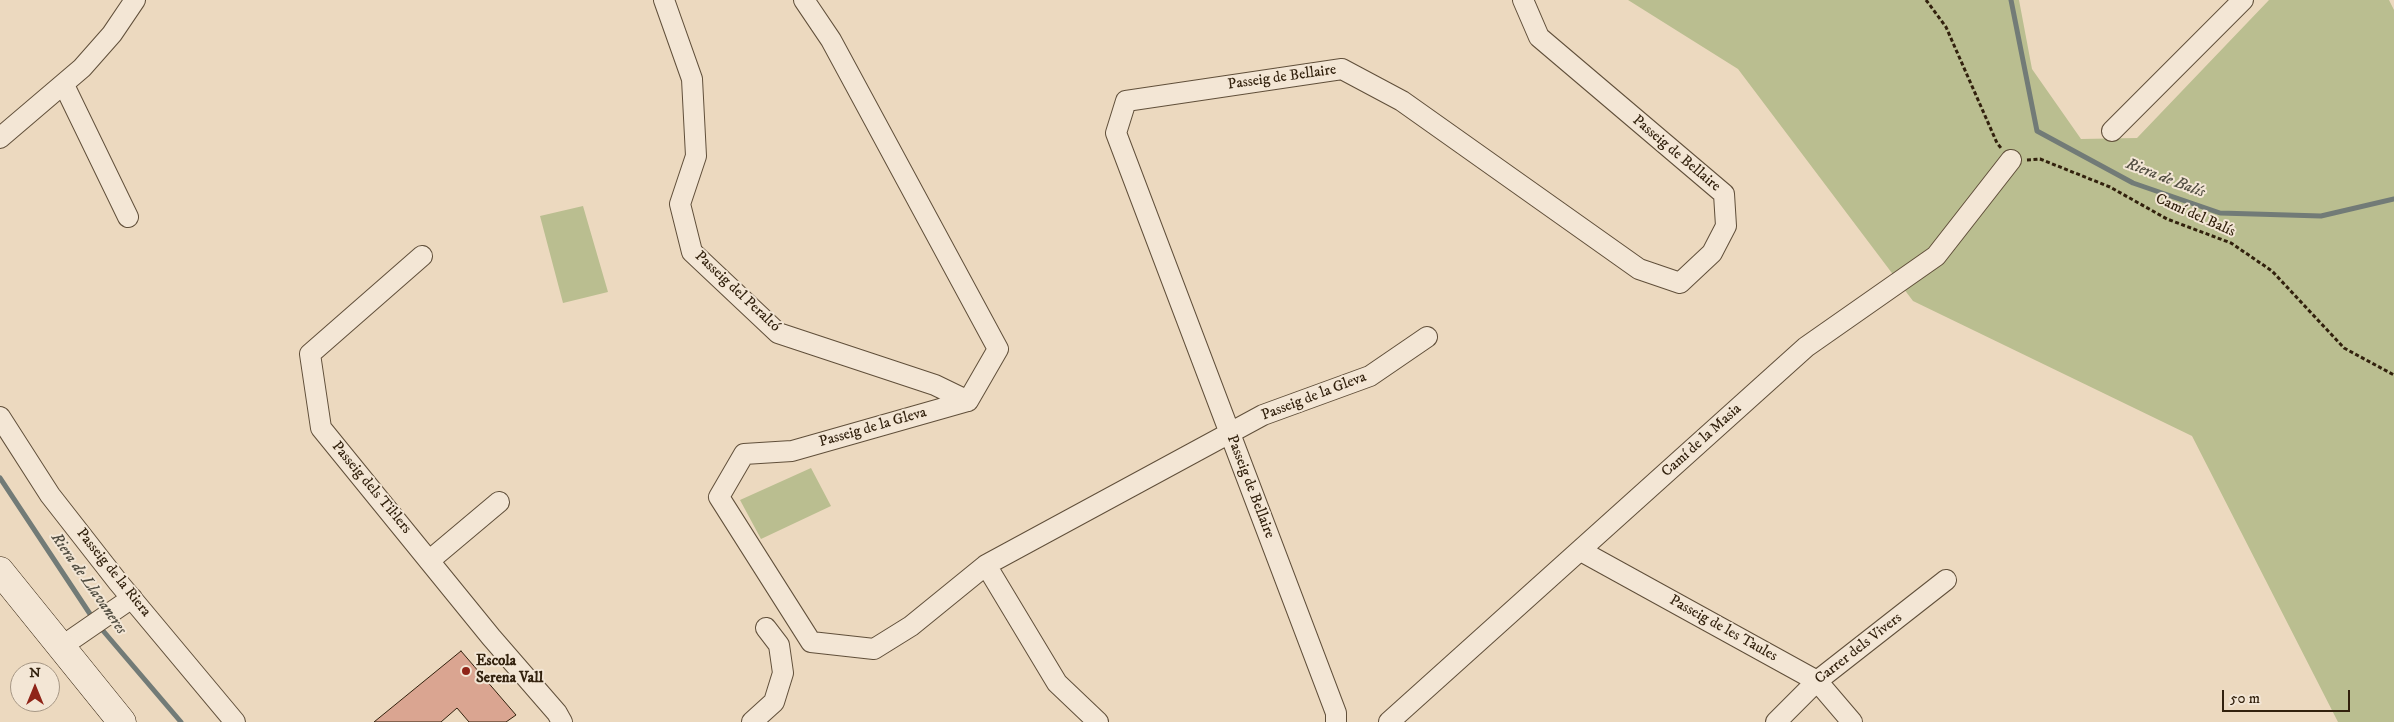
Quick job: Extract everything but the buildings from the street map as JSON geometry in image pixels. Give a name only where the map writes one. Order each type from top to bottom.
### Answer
[{"type":"street","points":[[0,138],[64,85],[112,34],[135,0]]},
{"type":"street","name":"Passeig del Peraltó","points":[[664,0],[692,79],[696,156],[680,204],[692,252],[778,333],[935,385],[968,401]]},
{"type":"street","points":[[804,0],[831,40],[998,349],[968,401]]},
{"type":"street","name":"Passeig de Bellaire","points":[[1336,722],[1336,713],[1116,133],[1126,101],[1342,69],[1402,101],[1639,269],[1680,283],[1712,253],[1726,226],[1724,194],[1539,37],[1522,0]]},
{"type":"street","points":[[2112,130],[2243,0]]},
{"type":"street","points":[[64,85],[128,218]]},
{"type":"street","name":"Camí de la Masia","points":[[1389,722],[1806,347],[1936,256],[2011,160]]},
{"type":"street","name":"Passeig dels Til·lers","points":[[422,256],[310,354],[322,428],[491,638],[557,713],[562,722]]},
{"type":"street","name":"Passeig de la Gleva","points":[[968,401],[792,451],[744,454],[719,497],[810,642],[874,649],[911,626],[986,565],[1262,415],[1370,376],[1427,337]]},
{"type":"street","name":"Passeig de la Riera","points":[[0,417],[50,495],[132,598],[235,722]]},
{"type":"street","points":[[430,560],[499,502]]},
{"type":"street","name":"Passeig de les Taules","points":[[1581,551],[1817,681],[1852,722]]},
{"type":"street","points":[[986,565],[1057,682],[1098,722]]},
{"type":"street","points":[[0,571],[122,722]]},
{"type":"street","name":"Carrer dels Vivers","points":[[1776,722],[1817,681],[1946,580]]},
{"type":"street","points":[[62,650],[71,640],[132,598]]},
{"type":"street","points":[[752,722],[774,702],[783,674],[779,645],[766,628]]},
{"type":"path","points":[[1926,0],[1946,27],[1996,143],[2011,160]]},
{"type":"path","name":"Camí del Balís","points":[[2011,160],[2040,159],[2110,187],[2167,219],[2231,243],[2272,271],[2344,348],[2394,375]]},
{"type":"green space","points":[[1628,0],[2019,0],[2032,69],[2081,139],[2137,138],[2269,0],[2389,0],[2394,10],[2394,722],[2338,722],[2192,436],[1913,301],[1738,69]]},
{"type":"green space","points":[[583,206],[608,292],[563,303],[540,216]]},
{"type":"green space","points":[[811,468],[831,506],[761,539],[740,500]]},
{"type":"waterway","name":"Riera de Balís","points":[[2011,0],[2037,131],[2133,183],[2220,213],[2321,216],[2394,199]]},
{"type":"waterway","name":"Riera de Llavaneres","points":[[0,478],[94,620]]},
{"type":"waterway","name":"Riera de Llavaneres","points":[[99,626],[181,722]]},
{"type":"place","name":"Escola Serena Vall","points":[[466,671]]}]
